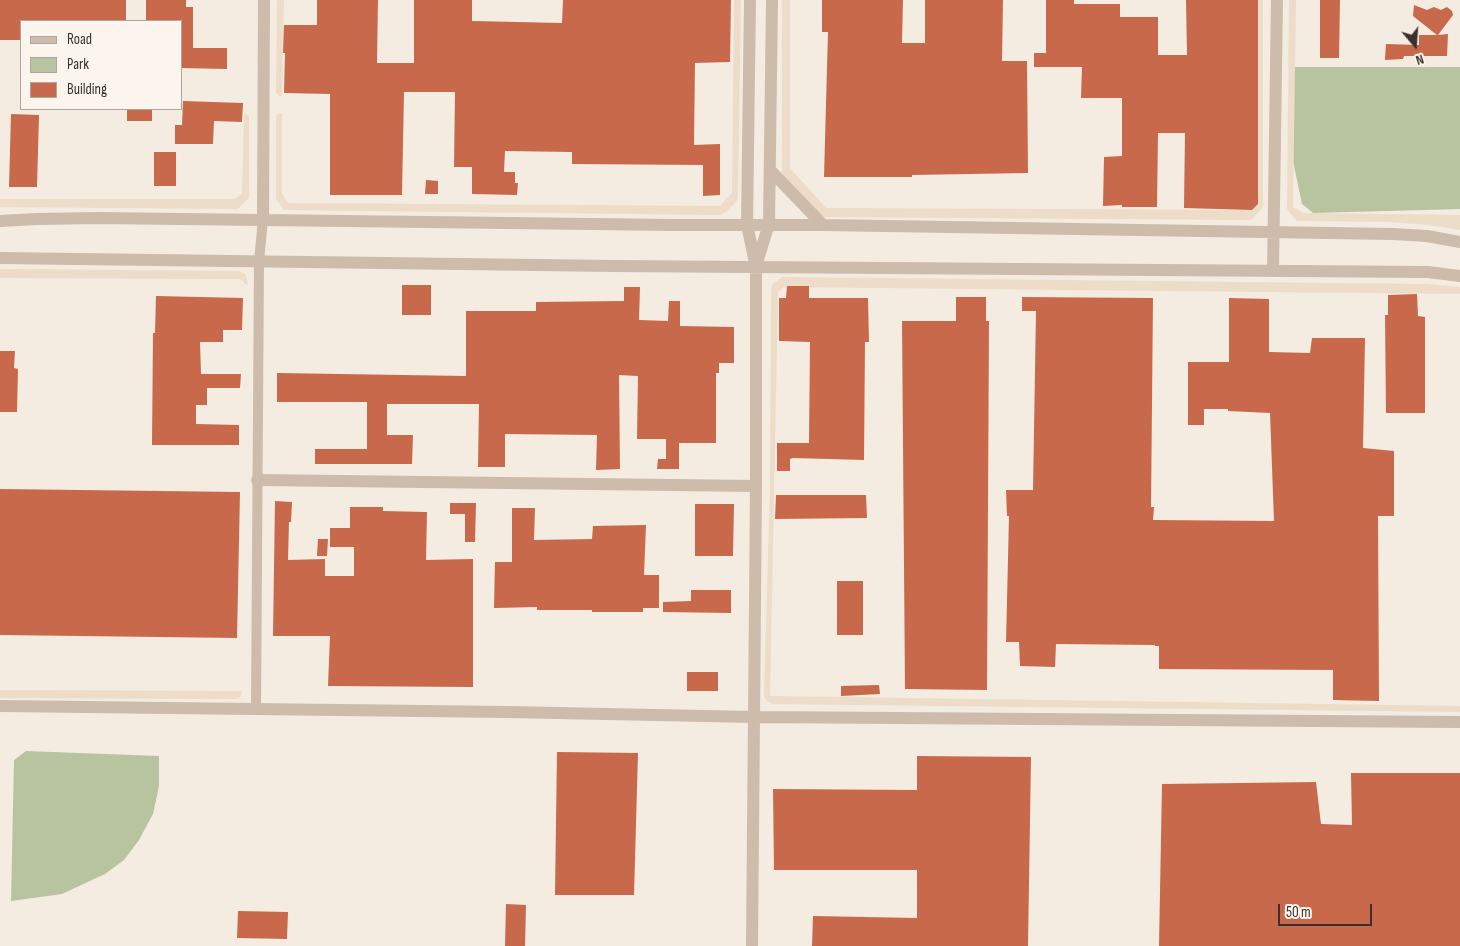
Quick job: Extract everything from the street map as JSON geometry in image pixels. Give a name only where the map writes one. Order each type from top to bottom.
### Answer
[{"type":"street","points":[[256,709],[259,261],[263,220],[264,0]]},
{"type":"street","points":[[750,0],[747,225],[756,267],[752,946]]},
{"type":"street","points":[[756,267],[769,224],[772,0]]},
{"type":"street","points":[[1273,271],[1277,0]]},
{"type":"street","points":[[770,170],[823,224]]},
{"type":"street","points":[[0,221],[36,218],[673,225],[823,224],[1393,234],[1427,236],[1460,242]]},
{"type":"street","points":[[0,258],[756,267],[1428,272],[1460,276]]},
{"type":"street","points":[[257,480],[756,486]]},
{"type":"street","points":[[0,706],[754,717],[1460,722]]},
{"type":"green space","points":[[1292,67],[1460,67],[1460,209],[1313,213],[1302,204],[1292,156]]},
{"type":"green space","points":[[26,751],[159,756],[159,786],[153,814],[139,840],[124,860],[105,874],[62,894],[11,901],[14,760]]},
{"type":"shaded area","points":[[277,0],[284,0],[282,96],[276,93]]},
{"type":"shaded area","points":[[734,0],[741,0],[738,196],[737,201],[726,212],[719,215],[284,210],[276,199],[276,115],[282,113],[282,194],[288,203],[720,206],[732,193]]},
{"type":"shaded area","points":[[782,0],[790,0],[790,168],[826,208],[1252,210],[1258,204],[1258,0],[1263,0],[1263,207],[1251,220],[823,217],[782,174]]},
{"type":"shaded area","points":[[1289,0],[1296,0],[1293,207],[1303,213],[1460,215],[1460,230],[1430,225],[1389,222],[1297,221],[1287,209]]},
{"type":"shaded area","points":[[244,113],[249,116],[249,198],[238,209],[0,207],[0,199],[235,199],[242,194]]},
{"type":"shaded area","points":[[0,269],[239,271],[246,275],[248,286],[240,279],[0,278]]},
{"type":"shaded area","points":[[782,277],[1426,284],[1460,287],[1460,294],[784,287],[778,292],[770,696],[1460,706],[1460,712],[772,704],[766,700],[764,695],[770,487],[771,291],[772,285]]},
{"type":"shaded area","points":[[0,690],[242,691],[240,698],[234,699],[0,698]]},
{"type":"building","points":[[0,0],[126,0],[126,20],[20,20],[20,40],[0,40]]},
{"type":"building","points":[[146,0],[186,0],[186,7],[193,7],[193,48],[227,48],[227,69],[182,68],[182,20],[146,20]]},
{"type":"building","points":[[317,0],[378,0],[377,63],[414,63],[414,0],[472,0],[472,21],[562,23],[563,0],[731,0],[730,62],[695,63],[694,145],[720,144],[720,195],[703,196],[703,165],[572,164],[572,152],[505,151],[504,172],[515,172],[515,183],[518,183],[517,195],[472,194],[472,167],[454,167],[455,92],[404,92],[402,195],[330,195],[330,94],[284,93],[284,25],[317,25]]},
{"type":"building","points":[[822,0],[903,0],[902,43],[925,43],[925,0],[1003,0],[1002,61],[1027,61],[1028,173],[912,175],[912,177],[824,177],[828,32],[822,32]]},
{"type":"building","points":[[1046,0],[1074,0],[1074,4],[1120,4],[1120,17],[1158,17],[1158,55],[1187,55],[1186,0],[1258,0],[1258,204],[1252,210],[1184,208],[1185,133],[1158,133],[1157,207],[1103,206],[1104,157],[1122,156],[1122,98],[1081,98],[1082,67],[1034,67],[1034,53],[1046,53]]},
{"type":"building","points":[[1320,0],[1340,0],[1339,58],[1320,58]]},
{"type":"building","points":[[1414,5],[1427,10],[1434,7],[1441,10],[1447,7],[1452,11],[1453,15],[1438,35],[1448,34],[1447,56],[1404,56],[1403,59],[1385,60],[1386,44],[1419,45],[1419,35],[1437,35],[1413,16]]},
{"type":"building","points":[[183,101],[243,103],[242,122],[214,121],[213,144],[175,144],[175,125],[182,125]]},
{"type":"building","points":[[127,110],[152,110],[152,121],[127,121]]},
{"type":"building","points":[[11,114],[39,115],[37,187],[9,187]]},
{"type":"building","points":[[154,152],[176,152],[176,186],[154,186]]},
{"type":"building","points":[[426,180],[438,181],[438,194],[425,194]]},
{"type":"building","points":[[402,285],[431,285],[431,315],[402,315]]},
{"type":"building","points":[[787,286],[809,286],[809,298],[868,298],[869,342],[865,342],[864,460],[793,458],[790,459],[790,471],[777,471],[777,443],[809,443],[810,342],[779,341],[779,298],[786,298]]},
{"type":"building","points":[[624,287],[640,287],[639,320],[668,321],[669,301],[680,301],[680,326],[734,327],[734,363],[719,363],[719,373],[716,373],[716,443],[679,443],[679,469],[657,469],[658,459],[666,459],[666,439],[637,439],[638,376],[619,375],[620,469],[596,470],[597,435],[505,434],[505,467],[478,467],[479,404],[387,404],[387,435],[413,435],[412,464],[315,464],[315,449],[367,449],[367,402],[277,402],[277,373],[466,376],[466,311],[536,311],[536,302],[624,301]]},
{"type":"building","points":[[1417,294],[1418,316],[1425,317],[1425,413],[1386,413],[1385,315],[1388,315],[1388,295]]},
{"type":"building","points":[[156,296],[243,298],[242,330],[223,330],[223,342],[200,342],[201,374],[241,374],[240,388],[207,388],[207,405],[196,405],[196,424],[239,425],[239,445],[152,445],[153,333],[155,333]]},
{"type":"building","points":[[956,297],[986,297],[986,321],[989,321],[987,690],[905,689],[902,321],[956,321]]},
{"type":"building","points":[[1022,297],[1153,298],[1151,507],[1154,507],[1153,520],[1274,521],[1270,413],[1204,409],[1204,425],[1188,425],[1188,362],[1229,362],[1229,298],[1269,299],[1269,352],[1310,353],[1312,338],[1365,338],[1363,448],[1394,451],[1394,516],[1378,516],[1379,701],[1333,700],[1333,670],[1159,669],[1159,646],[1155,645],[1056,644],[1055,667],[1020,666],[1019,642],[1006,642],[1009,516],[1007,516],[1006,490],[1033,490],[1036,311],[1022,311]]},
{"type":"building","points":[[0,351],[15,351],[14,368],[18,369],[17,412],[0,412]]},
{"type":"building","points":[[0,489],[240,492],[237,638],[0,635]]},
{"type":"building","points":[[776,495],[866,495],[867,518],[775,519]]},
{"type":"building","points":[[275,501],[292,502],[291,522],[289,522],[288,560],[325,559],[325,576],[354,576],[354,547],[330,547],[330,528],[350,528],[350,507],[383,507],[383,511],[427,512],[426,560],[473,559],[473,687],[328,686],[330,636],[273,636]]},
{"type":"building","points":[[450,503],[476,503],[475,542],[465,542],[465,514],[450,514]]},
{"type":"building","points":[[695,504],[734,504],[733,556],[695,556]]},
{"type":"building","points":[[512,508],[535,508],[534,540],[592,539],[593,526],[646,525],[644,575],[659,575],[659,608],[643,608],[643,612],[592,612],[592,610],[537,610],[537,607],[494,608],[495,562],[512,562]]},
{"type":"building","points":[[318,539],[328,539],[327,556],[317,556]]},
{"type":"building","points":[[837,581],[863,581],[863,635],[837,635]]},
{"type":"building","points":[[691,590],[731,590],[731,613],[663,612],[663,602],[691,601]]},
{"type":"building","points":[[687,672],[718,672],[718,691],[687,691]]},
{"type":"building","points":[[879,685],[880,694],[841,696],[841,686]]},
{"type":"building","points":[[557,752],[638,753],[634,895],[555,895]]},
{"type":"building","points":[[917,756],[1031,757],[1028,946],[812,946],[813,916],[917,918],[917,870],[774,870],[773,789],[917,790]]},
{"type":"building","points":[[1351,773],[1460,773],[1460,946],[1159,946],[1162,784],[1316,782],[1321,824],[1352,825]]},
{"type":"building","points":[[506,904],[526,905],[525,946],[505,946]]},
{"type":"building","points":[[238,911],[288,912],[287,939],[237,938]]}]
